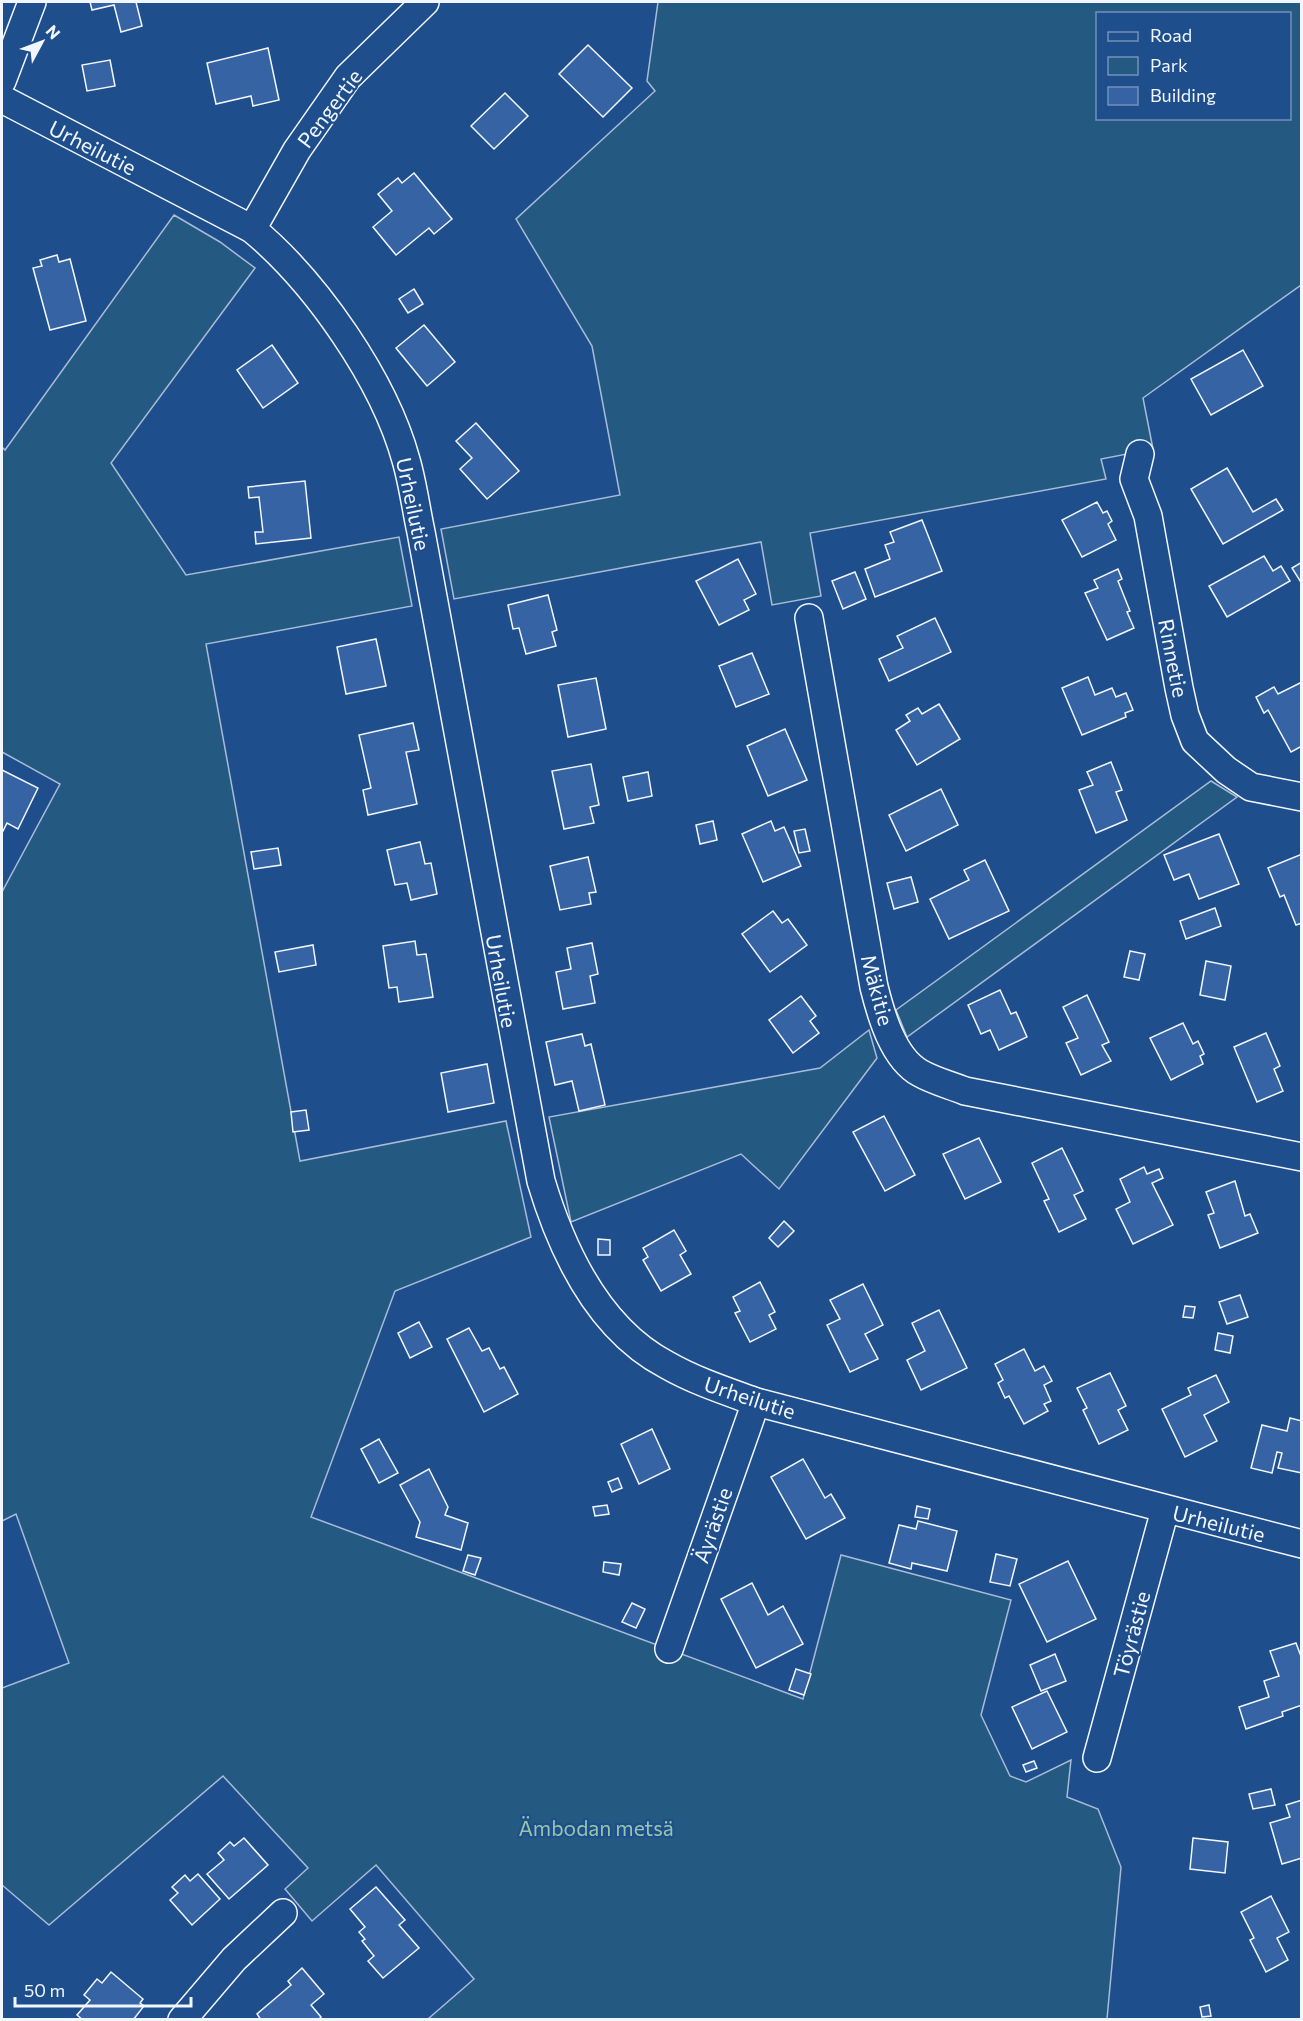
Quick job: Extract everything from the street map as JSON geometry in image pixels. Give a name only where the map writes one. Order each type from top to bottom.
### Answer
[{"type":"street","points":[[2,81],[32,2]]},
{"type":"street","name":"Pengertie","points":[[252,229],[297,150],[348,77],[425,2]]},
{"type":"street","name":"Urheilutie","points":[[2,99],[252,229],[273,246],[337,325],[388,413],[406,459],[540,1181],[555,1228],[594,1299],[626,1334],[664,1364],[705,1383],[756,1402],[1302,1544]]},
{"type":"street","name":"Rinnetie","points":[[1140,454],[1134,479],[1148,516],[1179,688],[1185,715],[1196,741],[1226,770],[1251,787],[1302,796]]},
{"type":"street","name":"Mäkitie","points":[[809,618],[874,987],[883,1020],[895,1046],[918,1072],[964,1091],[1302,1157]]},
{"type":"street","name":"Äyrästie","points":[[669,1649],[756,1402]]},
{"type":"street","name":"Töyrästie","points":[[1097,1758],[1165,1510]]},
{"type":"street","points":[[182,2019],[234,1959],[283,1913]]},
{"type":"green space","points":[[658,2],[1301,2],[1301,285],[1143,398],[1153,449],[1101,459],[1106,479],[810,533],[821,596],[772,605],[761,542],[454,599],[441,529],[620,495],[592,346],[516,219],[655,91],[647,81]]},
{"type":"green space","name":"Ämbodan metsä","points":[[174,215],[220,242],[255,268],[111,463],[186,575],[399,537],[412,606],[206,644],[300,1161],[506,1121],[531,1237],[395,1291],[311,1517],[803,1699],[841,1555],[1011,1600],[981,1715],[1010,1776],[1026,1782],[1071,1760],[1067,1797],[1098,1809],[1121,1867],[1107,2019],[428,2019],[474,1979],[376,1865],[312,1921],[285,1889],[308,1868],[223,1776],[49,1925],[2,1885],[2,1688],[69,1663],[16,1514],[2,1521],[2,892],[60,784],[2,752],[2,447],[5,450]]},
{"type":"green space","points":[[1211,781],[1237,797],[907,1037],[896,1010]]},
{"type":"green space","points":[[869,1030],[877,1058],[779,1189],[741,1154],[571,1222],[549,1117],[820,1068]]},
{"type":"building","points":[[90,2],[136,2],[142,26],[121,32],[114,5],[92,10]]},
{"type":"building","points":[[588,45],[632,88],[603,117],[559,74]]},
{"type":"building","points":[[268,48],[279,100],[253,106],[251,96],[216,104],[207,63]]},
{"type":"building","points":[[110,60],[115,86],[87,91],[82,65]]},
{"type":"building","points":[[505,93],[528,116],[494,149],[471,126]]},
{"type":"building","points":[[414,173],[452,219],[434,234],[429,228],[396,255],[373,227],[392,211],[378,194],[398,178],[402,183]]},
{"type":"building","points":[[57,255],[59,262],[70,259],[86,321],[50,330],[33,268],[42,266],[40,260]]},
{"type":"building","points":[[414,289],[423,304],[408,313],[399,299]]},
{"type":"building","points":[[424,325],[455,362],[427,386],[396,348]]},
{"type":"building","points":[[272,345],[298,383],[263,408],[237,370]]},
{"type":"building","points":[[1243,350],[1263,386],[1211,415],[1191,379]]},
{"type":"building","points":[[476,423],[519,471],[487,499],[460,469],[472,458],[456,441]]},
{"type":"building","points":[[1227,468],[1253,512],[1276,499],[1283,510],[1223,544],[1191,489]]},
{"type":"building","points":[[305,481],[311,538],[256,544],[255,532],[263,532],[259,497],[249,498],[248,487]]},
{"type":"building","points":[[1097,502],[1103,513],[1107,511],[1112,521],[1108,524],[1116,540],[1082,557],[1062,520]]},
{"type":"building","points":[[922,520],[942,571],[875,597],[865,569],[890,559],[885,545],[894,542],[890,532]]},
{"type":"building","points":[[1264,556],[1273,571],[1281,566],[1290,581],[1227,617],[1209,586]]},
{"type":"building","points":[[738,559],[756,594],[744,600],[749,610],[719,625],[696,581]]},
{"type":"building","points":[[1302,562],[1302,584],[1292,568]]},
{"type":"building","points":[[1118,569],[1122,579],[1118,581],[1134,628],[1107,640],[1085,593],[1098,588],[1094,580]]},
{"type":"building","points":[[855,572],[866,599],[843,609],[832,581]]},
{"type":"building","points":[[548,595],[557,630],[552,632],[556,646],[526,654],[519,628],[513,629],[508,605]]},
{"type":"building","points":[[935,618],[951,652],[889,681],[879,659],[903,648],[897,636]]},
{"type":"building","points":[[376,639],[386,686],[346,694],[337,647]]},
{"type":"building","points":[[752,653],[769,694],[736,707],[719,666]]},
{"type":"building","points":[[1088,677],[1095,695],[1112,688],[1116,697],[1126,693],[1133,710],[1125,713],[1126,717],[1082,735],[1062,688]]},
{"type":"building","points":[[596,678],[606,729],[568,737],[558,685]]},
{"type":"building","points":[[1302,682],[1302,746],[1291,752],[1268,710],[1264,713],[1256,697],[1274,687],[1278,694]]},
{"type":"building","points":[[939,704],[960,739],[917,765],[896,730],[910,721],[906,715],[918,708],[922,714]]},
{"type":"building","points":[[413,723],[419,750],[406,752],[417,804],[368,815],[363,790],[371,788],[359,735]]},
{"type":"building","points":[[785,729],[807,780],[768,796],[747,746]]},
{"type":"building","points":[[1111,762],[1122,790],[1116,792],[1127,820],[1096,833],[1079,790],[1093,785],[1087,772]]},
{"type":"building","points":[[591,764],[599,805],[590,807],[594,823],[564,829],[552,771]]},
{"type":"building","points":[[2,770],[38,788],[18,829],[7,823],[2,833]]},
{"type":"building","points":[[648,772],[652,796],[628,801],[623,777]]},
{"type":"building","points":[[941,789],[958,825],[906,851],[889,815]]},
{"type":"building","points":[[713,821],[717,840],[700,844],[696,825]]},
{"type":"building","points":[[771,821],[775,831],[784,827],[801,866],[763,882],[742,834]]},
{"type":"building","points":[[805,829],[810,851],[799,853],[794,831]]},
{"type":"building","points":[[1219,834],[1239,884],[1199,899],[1189,874],[1174,880],[1164,855]]},
{"type":"building","points":[[420,842],[425,864],[431,863],[437,894],[411,900],[407,883],[395,885],[387,850]]},
{"type":"building","points":[[278,848],[281,865],[254,869],[251,852]]},
{"type":"building","points":[[1302,854],[1302,923],[1296,925],[1284,895],[1280,897],[1268,868]]},
{"type":"building","points":[[588,857],[596,892],[589,893],[591,904],[560,910],[550,866]]},
{"type":"building","points":[[985,860],[1009,911],[949,939],[930,899],[969,880],[964,870]]},
{"type":"building","points":[[911,877],[918,902],[894,909],[887,883]]},
{"type":"building","points":[[1215,908],[1221,926],[1186,939],[1180,921]]},
{"type":"building","points":[[773,911],[782,923],[788,919],[807,945],[770,972],[742,934]]},
{"type":"building","points":[[415,941],[417,955],[426,954],[433,997],[399,1002],[397,987],[389,988],[383,946]]},
{"type":"building","points":[[592,943],[598,974],[590,976],[595,1003],[563,1009],[556,972],[571,969],[567,948]]},
{"type":"building","points":[[313,945],[316,965],[279,972],[275,952]]},
{"type":"building","points":[[1130,951],[1145,954],[1139,980],[1124,977]]},
{"type":"building","points":[[1206,961],[1231,966],[1225,1000],[1200,995]]},
{"type":"building","points":[[1000,990],[1011,1014],[1016,1012],[1027,1037],[999,1050],[990,1030],[981,1034],[968,1005]]},
{"type":"building","points":[[1087,995],[1109,1042],[1102,1045],[1111,1061],[1081,1075],[1066,1043],[1078,1038],[1063,1007]]},
{"type":"building","points":[[801,996],[816,1016],[810,1021],[819,1033],[793,1053],[769,1020]]},
{"type":"building","points":[[1183,1023],[1193,1044],[1198,1041],[1204,1054],[1200,1056],[1203,1064],[1171,1080],[1150,1038]]},
{"type":"building","points":[[1266,1033],[1280,1066],[1274,1069],[1283,1091],[1257,1102],[1234,1047]]},
{"type":"building","points":[[582,1034],[585,1046],[591,1044],[605,1105],[579,1111],[572,1081],[555,1085],[546,1042]]},
{"type":"building","points":[[487,1064],[494,1103],[448,1112],[441,1073]]},
{"type":"building","points":[[306,1110],[309,1130],[293,1132],[291,1112]]},
{"type":"building","points":[[884,1116],[915,1175],[885,1191],[853,1132]]},
{"type":"building","points":[[979,1138],[1001,1182],[965,1199],[943,1154]]},
{"type":"building","points":[[1062,1148],[1083,1191],[1074,1195],[1086,1219],[1059,1232],[1044,1201],[1049,1199],[1032,1163]]},
{"type":"building","points":[[1144,1167],[1147,1174],[1159,1169],[1163,1178],[1152,1183],[1173,1225],[1133,1244],[1116,1209],[1130,1202],[1120,1179]]},
{"type":"building","points":[[1235,1181],[1245,1216],[1250,1214],[1258,1233],[1220,1248],[1208,1215],[1214,1213],[1206,1192]]},
{"type":"building","points":[[784,1221],[794,1231],[778,1247],[769,1238]]},
{"type":"building","points":[[674,1230],[686,1251],[680,1255],[691,1274],[661,1291],[643,1260],[648,1257],[643,1248]]},
{"type":"building","points":[[598,1239],[610,1240],[610,1255],[598,1255]]},
{"type":"building","points":[[760,1282],[775,1312],[769,1315],[776,1329],[750,1342],[735,1313],[740,1311],[733,1297]]},
{"type":"building","points":[[863,1284],[883,1325],[865,1334],[878,1359],[850,1372],[827,1325],[840,1319],[830,1300]]},
{"type":"building","points":[[1240,1295],[1248,1317],[1227,1324],[1219,1302]]},
{"type":"building","points":[[1185,1306],[1195,1307],[1193,1318],[1183,1317]]},
{"type":"building","points":[[939,1310],[967,1368],[921,1390],[907,1360],[925,1351],[912,1323]]},
{"type":"building","points":[[419,1322],[432,1347],[410,1358],[398,1333]]},
{"type":"building","points":[[469,1328],[482,1351],[489,1348],[500,1369],[504,1367],[518,1394],[484,1412],[447,1339]]},
{"type":"building","points":[[1218,1333],[1233,1336],[1230,1353],[1215,1350]]},
{"type":"building","points":[[1024,1349],[1035,1371],[1044,1366],[1052,1381],[1044,1385],[1051,1401],[1044,1404],[1048,1411],[1024,1424],[1009,1396],[1005,1398],[998,1383],[1003,1380],[995,1364]]},
{"type":"building","points":[[1110,1373],[1126,1406],[1118,1410],[1128,1430],[1099,1444],[1083,1410],[1087,1408],[1077,1388]]},
{"type":"building","points":[[1216,1375],[1229,1402],[1204,1415],[1217,1441],[1185,1457],[1162,1409],[1191,1395],[1188,1388]]},
{"type":"building","points":[[1290,1418],[1302,1421],[1302,1473],[1278,1468],[1282,1453],[1277,1452],[1272,1473],[1251,1468],[1262,1425],[1287,1431]]},
{"type":"building","points":[[652,1429],[670,1469],[639,1484],[621,1444]]},
{"type":"building","points":[[379,1439],[398,1473],[379,1483],[361,1449]]},
{"type":"building","points":[[803,1459],[825,1498],[831,1494],[845,1518],[806,1539],[771,1477]]},
{"type":"building","points":[[429,1469],[448,1507],[445,1515],[468,1523],[461,1550],[416,1537],[420,1522],[400,1485]]},
{"type":"building","points":[[618,1478],[622,1488],[612,1492],[608,1482]]},
{"type":"building","points":[[607,1505],[609,1514],[595,1516],[593,1507]]},
{"type":"building","points":[[917,1506],[930,1509],[928,1519],[915,1517]]},
{"type":"building","points":[[918,1521],[957,1531],[947,1571],[912,1563],[911,1569],[889,1563],[899,1525],[916,1529]]},
{"type":"building","points":[[996,1554],[1017,1559],[1010,1586],[990,1582]]},
{"type":"building","points":[[468,1555],[481,1558],[475,1575],[463,1571]]},
{"type":"building","points":[[1068,1561],[1096,1619],[1047,1642],[1019,1584]]},
{"type":"building","points":[[604,1562],[621,1564],[619,1575],[603,1572]]},
{"type":"building","points":[[752,1583],[768,1615],[783,1606],[803,1644],[756,1668],[721,1599]]},
{"type":"building","points":[[632,1603],[645,1609],[636,1628],[622,1622]]},
{"type":"building","points":[[1296,1643],[1302,1659],[1302,1705],[1282,1712],[1283,1716],[1246,1729],[1239,1707],[1269,1697],[1264,1681],[1279,1676],[1270,1651]]},
{"type":"building","points":[[1055,1654],[1066,1681],[1041,1691],[1030,1665]]},
{"type":"building","points":[[796,1669],[811,1674],[804,1695],[789,1690]]},
{"type":"building","points":[[1047,1691],[1067,1732],[1032,1749],[1012,1707]]},
{"type":"building","points":[[1034,1761],[1037,1768],[1026,1772],[1023,1765]]},
{"type":"building","points":[[1271,1789],[1275,1805],[1253,1809],[1249,1794]]},
{"type":"building","points":[[1302,1800],[1302,1858],[1282,1864],[1270,1823],[1290,1817],[1286,1805]]},
{"type":"building","points":[[244,1838],[268,1865],[229,1899],[207,1874],[224,1860],[218,1853],[230,1842],[234,1846]]},
{"type":"building","points":[[1193,1838],[1228,1842],[1225,1873],[1190,1869]]},
{"type":"building","points":[[198,1874],[220,1899],[192,1925],[170,1900],[178,1893],[172,1887],[185,1875],[190,1881]]},
{"type":"building","points":[[376,1887],[405,1920],[399,1925],[419,1948],[383,1978],[368,1961],[374,1956],[362,1941],[365,1939],[359,1932],[365,1927],[350,1909]]},
{"type":"building","points":[[1271,1896],[1289,1932],[1277,1938],[1288,1960],[1266,1972],[1250,1940],[1254,1938],[1241,1912]]},
{"type":"building","points":[[302,1968],[324,1994],[311,2005],[321,2017],[318,2020],[261,2020],[257,2014],[291,1985],[288,1981]]},
{"type":"building","points":[[111,1972],[143,1999],[140,2003],[144,2006],[133,2020],[83,2020],[77,2015],[90,2000],[84,1995],[97,1979],[102,1983]]},
{"type":"building","points":[[1209,2005],[1211,2016],[1202,2017],[1200,2007]]}]
